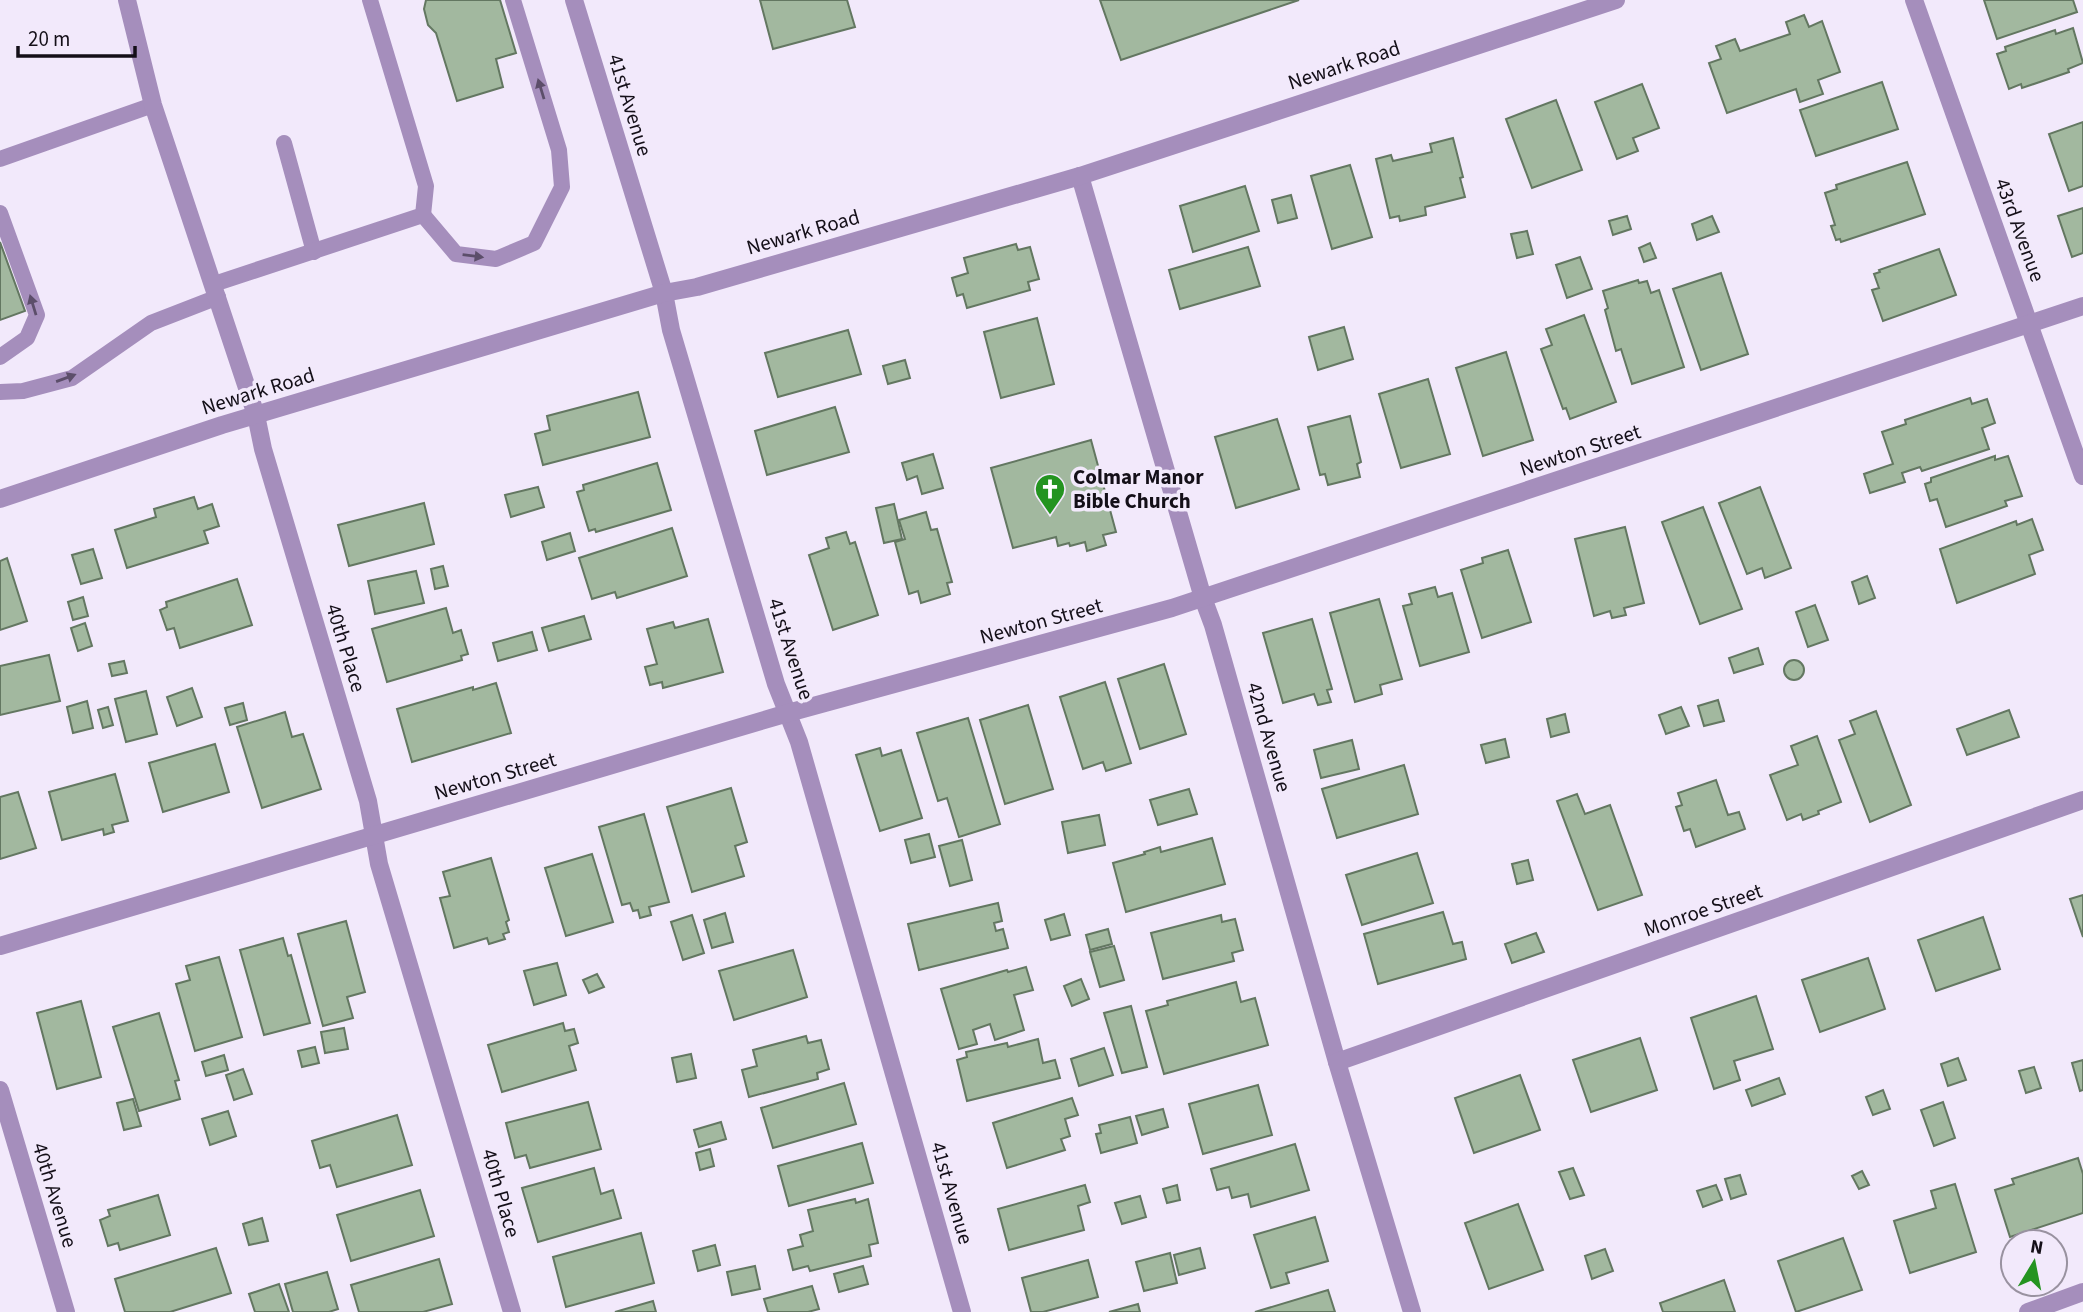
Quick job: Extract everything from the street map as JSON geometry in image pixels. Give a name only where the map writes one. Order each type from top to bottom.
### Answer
[{"type":"street","name":"40th Place","points":[[127,0],[153,105],[256,415],[263,449],[368,802],[379,864],[512,1312]]},
{"type":"street","name":"41st Avenue","points":[[574,0],[664,293],[675,344],[776,684],[799,742],[962,1312]]},
{"type":"street","name":"Newark Road","points":[[0,499],[256,415],[664,293],[697,287],[1080,176],[1616,0]]},
{"type":"street","name":"43rd Avenue","points":[[1913,0],[2083,476]]},
{"type":"street","name":"42nd Avenue","points":[[1080,176],[1412,1312]]},
{"type":"street","name":"Newton Street","points":[[0,946],[788,713],[1203,598],[2083,306]]},
{"type":"street","name":"Monroe Street","points":[[1338,1062],[2083,800]]},
{"type":"street","name":"40th Avenue","points":[[0,1090],[66,1312]]},
{"type":"street","points":[[2028,1312],[2083,1292]]},
{"type":"lane","points":[[370,0],[426,186],[423,215],[456,254],[496,259],[534,243],[562,187],[559,150],[513,0]]},
{"type":"lane","points":[[0,159],[153,105]]},
{"type":"lane","points":[[284,143],[314,252]]},
{"type":"lane","points":[[0,213],[37,315],[27,338],[0,357]]},
{"type":"lane","points":[[0,391],[23,391],[72,378],[151,323],[216,291],[314,252],[423,215]]},
{"type":"building","points":[[426,0],[500,0],[516,53],[496,59],[503,87],[457,101],[436,33],[428,25],[424,9]]},
{"type":"building","points":[[760,0],[847,0],[855,27],[773,49]]},
{"type":"building","points":[[1100,0],[1299,0],[1121,60]]},
{"type":"building","points":[[1984,0],[2073,0],[2077,12],[1997,39]]},
{"type":"building","points":[[1804,15],[1809,27],[1822,21],[1840,72],[1818,80],[1823,94],[1800,102],[1796,89],[1727,113],[1709,63],[1721,59],[1716,46],[1735,39],[1740,51],[1790,34],[1786,22]]},
{"type":"building","points":[[2073,28],[2083,63],[2068,69],[2069,72],[2022,88],[2021,84],[2009,89],[1997,54],[2006,51],[2005,47],[2055,30],[2056,34]]},
{"type":"building","points":[[1882,82],[1898,129],[1816,156],[1800,110]]},
{"type":"building","points":[[1642,84],[1659,128],[1633,138],[1638,151],[1617,159],[1595,102]]},
{"type":"building","points":[[1556,100],[1582,170],[1532,188],[1506,119]]},
{"type":"building","points":[[2083,122],[2083,186],[2069,191],[2049,134]]},
{"type":"building","points":[[1453,138],[1465,197],[1425,207],[1426,215],[1400,221],[1399,216],[1390,218],[1376,159],[1391,155],[1393,161],[1432,152],[1430,144]]},
{"type":"building","points":[[1907,162],[1925,214],[1841,242],[1840,239],[1836,240],[1831,226],[1835,225],[1825,193],[1837,189],[1836,185]]},
{"type":"building","points":[[1350,165],[1372,237],[1332,249],[1311,176]]},
{"type":"building","points":[[1245,186],[1259,231],[1193,252],[1180,206]]},
{"type":"building","points":[[1291,195],[1297,218],[1278,223],[1272,200]]},
{"type":"building","points":[[2083,208],[2083,253],[2072,257],[2058,216]]},
{"type":"building","points":[[1627,216],[1631,229],[1613,235],[1609,221]]},
{"type":"building","points":[[1712,216],[1719,232],[1697,240],[1692,224]]},
{"type":"building","points":[[1527,231],[1533,254],[1517,258],[1511,234]]},
{"type":"building","points":[[0,242],[25,311],[0,320]]},
{"type":"building","points":[[1650,243],[1656,258],[1644,262],[1639,248]]},
{"type":"building","points":[[1016,244],[1018,250],[1030,247],[1039,279],[1028,282],[1030,290],[967,308],[963,294],[957,296],[952,278],[968,273],[964,258]]},
{"type":"building","points":[[1248,247],[1260,286],[1180,309],[1169,270]]},
{"type":"building","points":[[1939,249],[1956,295],[1883,321],[1872,290],[1879,288],[1874,274]]},
{"type":"building","points":[[1580,257],[1592,289],[1567,298],[1556,265]]},
{"type":"building","points":[[1721,273],[1748,354],[1701,370],[1673,289]]},
{"type":"building","points":[[1638,280],[1639,283],[1647,281],[1651,293],[1659,290],[1684,367],[1632,384],[1621,349],[1616,351],[1603,291]]},
{"type":"building","points":[[1584,315],[1616,402],[1570,419],[1566,408],[1563,409],[1541,349],[1552,345],[1546,329]]},
{"type":"building","points":[[1037,318],[1054,384],[1001,398],[984,332]]},
{"type":"building","points":[[1344,327],[1353,359],[1318,370],[1309,337]]},
{"type":"building","points":[[848,330],[861,374],[778,397],[765,353]]},
{"type":"building","points":[[1506,352],[1533,440],[1483,456],[1456,368]]},
{"type":"building","points":[[905,360],[910,378],[888,384],[883,366]]},
{"type":"building","points":[[1428,379],[1450,454],[1401,468],[1379,394]]},
{"type":"building","points":[[638,392],[650,437],[543,465],[535,434],[550,430],[547,416]]},
{"type":"building","points":[[1970,398],[1972,404],[1987,399],[1995,423],[1982,428],[1989,449],[1922,471],[1920,467],[1902,473],[1905,482],[1870,493],[1864,474],[1893,464],[1882,432],[1906,424],[1905,420]]},
{"type":"building","points":[[835,407],[849,452],[767,475],[755,431]]},
{"type":"building","points":[[1350,416],[1361,462],[1357,464],[1360,477],[1328,485],[1325,474],[1320,475],[1308,427]]},
{"type":"building","points":[[1277,419],[1299,489],[1236,508],[1215,437]]},
{"type":"building","points":[[1091,440],[1116,532],[1103,535],[1106,545],[1087,551],[1085,542],[1058,546],[1056,537],[1013,548],[991,468]]},
{"type":"building","points":[[933,454],[943,488],[922,494],[917,476],[907,480],[902,463]]},
{"type":"building","points":[[1995,456],[1995,460],[2008,456],[2022,496],[2005,501],[2007,506],[1946,527],[1937,499],[1930,501],[1925,484],[1931,482],[1931,478]]},
{"type":"building","points":[[657,463],[671,510],[596,532],[595,529],[589,531],[577,492],[584,490],[583,485]]},
{"type":"building","points":[[538,487],[544,507],[511,517],[505,495]]},
{"type":"building","points":[[1760,487],[1791,568],[1765,578],[1762,568],[1747,574],[1719,503]]},
{"type":"building","points":[[194,497],[198,509],[212,504],[219,526],[204,531],[208,543],[127,568],[115,530],[156,517],[154,509]]},
{"type":"building","points":[[424,503],[434,544],[349,566],[338,525]]},
{"type":"building","points":[[894,504],[902,539],[884,543],[876,508]]},
{"type":"building","points":[[1703,507],[1742,609],[1700,624],[1662,522]]},
{"type":"building","points":[[926,512],[931,530],[937,529],[952,582],[947,583],[950,594],[921,603],[918,591],[909,594],[895,542],[905,539],[899,520]]},
{"type":"building","points":[[2032,519],[2043,550],[2029,555],[2035,574],[1957,603],[1940,549],[2016,521],[2017,525]]},
{"type":"building","points":[[1625,527],[1644,603],[1624,608],[1626,615],[1612,618],[1610,611],[1594,616],[1575,539]]},
{"type":"building","points":[[672,528],[687,576],[617,598],[615,592],[592,599],[579,558]]},
{"type":"building","points":[[846,532],[850,544],[855,542],[878,615],[833,630],[809,555],[829,548],[826,538]]},
{"type":"building","points":[[570,533],[575,551],[547,560],[542,542]]},
{"type":"building","points":[[93,549],[102,578],[81,584],[72,555]]},
{"type":"building","points":[[1508,550],[1531,622],[1482,638],[1461,570],[1483,563],[1482,558]]},
{"type":"building","points":[[7,558],[27,621],[0,630],[0,561]]},
{"type":"building","points":[[443,566],[448,586],[435,589],[431,569]]},
{"type":"building","points":[[416,571],[424,603],[375,614],[368,581]]},
{"type":"building","points":[[1867,576],[1875,598],[1859,604],[1852,582]]},
{"type":"building","points":[[237,579],[252,625],[180,648],[174,628],[167,630],[160,610],[167,607],[166,602]]},
{"type":"building","points":[[1435,587],[1438,597],[1452,593],[1469,652],[1420,666],[1403,606],[1412,604],[1409,594]]},
{"type":"building","points":[[83,597],[88,616],[73,620],[68,602]]},
{"type":"building","points":[[1379,599],[1402,679],[1380,685],[1382,694],[1355,702],[1330,613]]},
{"type":"building","points":[[1815,605],[1828,640],[1808,647],[1796,612]]},
{"type":"building","points":[[446,608],[453,633],[461,630],[468,654],[461,656],[462,660],[387,682],[372,629]]},
{"type":"building","points":[[584,616],[591,639],[549,651],[542,628]]},
{"type":"building","points":[[708,619],[723,672],[663,688],[662,682],[650,685],[645,667],[657,664],[647,629],[673,622],[675,628]]},
{"type":"building","points":[[1312,619],[1332,689],[1327,690],[1331,702],[1318,705],[1314,694],[1283,703],[1263,633]]},
{"type":"building","points":[[85,623],[92,646],[78,651],[71,628]]},
{"type":"building","points":[[532,632],[537,650],[498,661],[493,643]]},
{"type":"building","points":[[1758,648],[1763,664],[1734,673],[1729,658]]},
{"type":"building","points":[[49,655],[60,701],[0,715],[0,666]]},
{"type":"building","points":[[1794,660],[1801,663],[1804,670],[1801,677],[1794,680],[1787,677],[1784,670],[1787,663]]},
{"type":"building","points":[[124,661],[127,673],[112,676],[109,664]]},
{"type":"building","points":[[1164,664],[1186,734],[1140,749],[1118,679]]},
{"type":"building","points":[[1105,682],[1131,763],[1106,771],[1103,762],[1083,769],[1060,697]]},
{"type":"building","points":[[496,683],[511,733],[412,762],[397,709]]},
{"type":"building","points":[[192,688],[202,717],[177,726],[167,697]]},
{"type":"building","points":[[146,691],[157,734],[126,742],[115,699]]},
{"type":"building","points":[[1718,700],[1724,721],[1704,726],[1698,706]]},
{"type":"building","points":[[87,701],[93,728],[73,733],[67,707]]},
{"type":"building","points":[[243,703],[247,720],[230,725],[225,708]]},
{"type":"building","points":[[1028,705],[1053,789],[1005,804],[980,720]]},
{"type":"building","points":[[108,707],[113,725],[103,728],[98,710]]},
{"type":"building","points":[[1681,707],[1689,726],[1666,734],[1659,715]]},
{"type":"building","points":[[2009,710],[2019,737],[1967,755],[1957,729]]},
{"type":"building","points":[[1876,711],[1911,805],[1870,822],[1839,740],[1855,734],[1850,721]]},
{"type":"building","points":[[285,712],[292,737],[303,734],[321,789],[262,808],[237,727]]},
{"type":"building","points":[[1565,714],[1569,732],[1551,737],[1547,719]]},
{"type":"building","points":[[968,718],[1000,824],[959,837],[947,798],[938,801],[917,733]]},
{"type":"building","points":[[1817,736],[1841,802],[1803,820],[1801,814],[1787,820],[1770,775],[1798,765],[1791,746]]},
{"type":"building","points":[[1505,739],[1509,757],[1486,763],[1481,745]]},
{"type":"building","points":[[1352,740],[1359,769],[1321,778],[1314,750]]},
{"type":"building","points":[[215,744],[229,792],[163,812],[149,763]]},
{"type":"building","points":[[880,748],[882,756],[901,750],[922,818],[880,831],[856,755]]},
{"type":"building","points":[[1404,765],[1418,814],[1337,838],[1322,789]]},
{"type":"building","points":[[115,774],[128,821],[112,825],[114,832],[104,835],[103,829],[62,840],[49,792]]},
{"type":"building","points":[[1716,780],[1728,815],[1739,812],[1745,829],[1696,847],[1690,829],[1684,831],[1676,807],[1682,805],[1678,793]]},
{"type":"building","points":[[731,788],[747,842],[735,846],[744,876],[692,892],[667,807]]},
{"type":"building","points":[[1189,789],[1197,814],[1158,825],[1150,800]]},
{"type":"building","points":[[18,792],[36,848],[0,859],[0,797]]},
{"type":"building","points":[[1577,794],[1585,814],[1610,805],[1642,895],[1598,910],[1557,801]]},
{"type":"building","points":[[644,814],[669,902],[649,907],[651,915],[640,918],[638,910],[633,911],[630,903],[622,905],[599,827]]},
{"type":"building","points":[[1099,815],[1105,845],[1068,853],[1062,822]]},
{"type":"building","points":[[929,834],[935,857],[911,863],[905,840]]},
{"type":"building","points":[[1212,838],[1225,884],[1126,912],[1113,863],[1160,847],[1161,852]]},
{"type":"building","points":[[962,840],[972,880],[950,886],[939,846]]},
{"type":"building","points":[[1417,853],[1433,903],[1362,925],[1346,875]]},
{"type":"building","points":[[592,854],[613,922],[566,936],[545,868]]},
{"type":"building","points":[[491,858],[509,920],[506,922],[509,932],[503,934],[505,939],[489,944],[487,938],[454,948],[440,898],[450,896],[443,872]]},
{"type":"building","points":[[1528,860],[1533,880],[1517,884],[1512,864]]},
{"type":"building","points":[[2083,895],[2083,937],[2070,899]]},
{"type":"building","points":[[998,903],[1002,921],[994,923],[996,931],[1003,929],[1008,948],[919,970],[908,924]]},
{"type":"building","points":[[1443,912],[1453,944],[1462,942],[1466,959],[1378,984],[1364,934]]},
{"type":"building","points":[[725,913],[733,942],[712,948],[704,920]]},
{"type":"building","points":[[1064,914],[1070,935],[1051,940],[1045,920]]},
{"type":"building","points":[[692,915],[704,953],[683,960],[671,922]]},
{"type":"building","points":[[1221,915],[1222,922],[1235,919],[1243,950],[1232,953],[1234,961],[1163,979],[1151,933]]},
{"type":"building","points":[[1983,917],[2000,969],[1936,991],[1918,940]]},
{"type":"building","points":[[346,921],[365,992],[347,997],[353,1018],[323,1026],[298,934]]},
{"type":"building","points":[[1108,929],[1112,944],[1090,950],[1086,935]]},
{"type":"building","points":[[1536,933],[1544,952],[1512,963],[1505,944]]},
{"type":"building","points":[[283,938],[288,956],[291,955],[310,1023],[264,1035],[240,950]]},
{"type":"building","points":[[1114,946],[1124,980],[1100,987],[1090,952]]},
{"type":"building","points":[[793,950],[807,997],[734,1020],[719,971]]},
{"type":"building","points":[[219,957],[242,1037],[195,1051],[176,984],[190,980],[186,966]]},
{"type":"building","points":[[1868,958],[1885,1009],[1820,1032],[1802,980]]},
{"type":"building","points":[[557,963],[566,995],[534,1005],[524,971]]},
{"type":"building","points":[[1026,967],[1033,990],[1014,995],[1024,1030],[995,1040],[990,1024],[973,1030],[977,1044],[959,1049],[941,989]]},
{"type":"building","points":[[597,974],[604,987],[589,993],[583,980]]},
{"type":"building","points":[[1081,979],[1089,999],[1072,1006],[1064,986]]},
{"type":"building","points":[[1236,982],[1241,1002],[1255,998],[1268,1045],[1164,1074],[1146,1011],[1168,1005],[1167,1001]]},
{"type":"building","points":[[1756,996],[1773,1049],[1734,1061],[1740,1080],[1714,1089],[1691,1018]]},
{"type":"building","points":[[81,1001],[101,1077],[57,1089],[37,1013]]},
{"type":"building","points":[[1131,1006],[1147,1067],[1122,1073],[1104,1013]]},
{"type":"building","points":[[159,1013],[179,1080],[175,1081],[180,1099],[139,1111],[113,1027]]},
{"type":"building","points":[[563,1023],[565,1031],[574,1029],[578,1043],[569,1046],[576,1070],[502,1092],[488,1045]]},
{"type":"building","points":[[344,1028],[348,1049],[325,1053],[321,1032]]},
{"type":"building","points":[[806,1036],[808,1043],[821,1040],[829,1069],[817,1073],[818,1079],[749,1097],[742,1070],[757,1066],[753,1050]]},
{"type":"building","points":[[1640,1038],[1657,1090],[1591,1112],[1573,1060]]},
{"type":"building","points":[[1038,1039],[1043,1063],[1055,1060],[1060,1078],[967,1101],[957,1060],[967,1057],[966,1052],[1007,1043],[1008,1047]]},
{"type":"building","points":[[315,1047],[319,1063],[302,1067],[298,1051]]},
{"type":"building","points":[[1104,1048],[1113,1075],[1079,1086],[1071,1059]]},
{"type":"building","points":[[691,1054],[696,1078],[677,1082],[672,1058]]},
{"type":"building","points":[[224,1055],[228,1070],[206,1076],[202,1062]]},
{"type":"building","points":[[1958,1058],[1966,1080],[1948,1086],[1941,1064]]},
{"type":"building","points":[[2083,1060],[2083,1090],[2080,1091],[2072,1063]]},
{"type":"building","points":[[2034,1067],[2041,1088],[2026,1093],[2019,1071]]},
{"type":"building","points":[[243,1069],[252,1094],[234,1100],[226,1075]]},
{"type":"building","points":[[1520,1075],[1540,1130],[1474,1153],[1455,1098]]},
{"type":"building","points":[[1779,1078],[1785,1094],[1752,1106],[1746,1090]]},
{"type":"building","points":[[844,1083],[856,1124],[773,1148],[761,1108]]},
{"type":"building","points":[[1258,1085],[1272,1135],[1203,1154],[1189,1104]]},
{"type":"building","points":[[1883,1090],[1890,1109],[1873,1115],[1866,1097]]},
{"type":"building","points":[[1072,1098],[1078,1115],[1065,1119],[1070,1136],[1061,1139],[1065,1150],[1007,1168],[993,1123]]},
{"type":"building","points":[[133,1099],[141,1126],[124,1130],[117,1103]]},
{"type":"building","points":[[588,1102],[601,1149],[530,1168],[526,1155],[515,1158],[506,1123]]},
{"type":"building","points":[[1943,1102],[1955,1138],[1934,1146],[1921,1110]]},
{"type":"building","points":[[1163,1109],[1168,1127],[1142,1135],[1136,1116]]},
{"type":"building","points":[[228,1111],[236,1136],[210,1145],[202,1119]]},
{"type":"building","points":[[397,1115],[412,1165],[337,1187],[330,1165],[320,1168],[312,1141]]},
{"type":"building","points":[[1130,1117],[1137,1143],[1101,1153],[1096,1134],[1101,1133],[1099,1125]]},
{"type":"building","points":[[721,1122],[726,1139],[699,1147],[694,1130]]},
{"type":"building","points":[[862,1143],[873,1183],[789,1206],[778,1166]]},
{"type":"building","points":[[1295,1144],[1309,1190],[1251,1207],[1248,1194],[1232,1198],[1229,1187],[1217,1190],[1211,1169]]},
{"type":"building","points":[[710,1149],[714,1166],[700,1170],[696,1153]]},
{"type":"building","points":[[2078,1158],[2083,1174],[2083,1213],[2037,1228],[2007,1228],[1995,1190],[2014,1184],[2012,1179]]},
{"type":"building","points":[[594,1168],[601,1194],[613,1190],[621,1218],[538,1242],[522,1188]]},
{"type":"building","points":[[1573,1168],[1584,1195],[1570,1199],[1559,1172]]},
{"type":"building","points":[[1862,1171],[1869,1185],[1859,1189],[1852,1176]]},
{"type":"building","points":[[1740,1175],[1746,1194],[1731,1199],[1725,1179]]},
{"type":"building","points":[[1955,1184],[1976,1252],[1910,1273],[1894,1221],[1936,1208],[1931,1191]]},
{"type":"building","points":[[1085,1185],[1090,1202],[1078,1206],[1084,1230],[1009,1250],[998,1209]]},
{"type":"building","points":[[1177,1185],[1180,1200],[1167,1203],[1163,1189]]},
{"type":"building","points":[[1716,1185],[1722,1200],[1703,1207],[1697,1191]]},
{"type":"building","points":[[420,1190],[434,1236],[351,1261],[337,1215]]},
{"type":"building","points":[[158,1195],[170,1235],[120,1250],[118,1243],[108,1246],[100,1220],[110,1216],[108,1210]]},
{"type":"building","points":[[1140,1196],[1146,1217],[1122,1224],[1115,1203]]},
{"type":"building","points":[[855,1199],[856,1203],[868,1199],[878,1243],[869,1245],[871,1256],[810,1271],[808,1266],[793,1270],[788,1250],[803,1246],[800,1235],[813,1231],[808,1210]]},
{"type":"building","points":[[1518,1204],[1543,1270],[1489,1289],[1465,1223]]},
{"type":"building","points":[[1315,1217],[1328,1261],[1286,1273],[1289,1283],[1271,1288],[1254,1235]]},
{"type":"building","points":[[262,1218],[268,1241],[249,1245],[243,1224]]},
{"type":"building","points":[[641,1233],[654,1283],[566,1307],[553,1257]]},
{"type":"building","points":[[1843,1238],[1862,1290],[1796,1312],[1778,1261]]},
{"type":"building","points":[[715,1245],[720,1265],[698,1271],[693,1251]]},
{"type":"building","points":[[216,1248],[231,1293],[170,1312],[125,1312],[115,1279]]},
{"type":"building","points":[[1200,1248],[1205,1268],[1179,1275],[1174,1255]]},
{"type":"building","points":[[1605,1249],[1613,1271],[1592,1279],[1585,1256]]},
{"type":"building","points":[[1170,1253],[1177,1283],[1144,1291],[1136,1262]]},
{"type":"building","points":[[439,1259],[452,1304],[423,1312],[359,1312],[351,1285]]},
{"type":"building","points":[[1088,1260],[1098,1297],[1043,1312],[1031,1312],[1022,1278]]},
{"type":"building","points":[[755,1266],[760,1289],[732,1295],[727,1272]]},
{"type":"building","points":[[863,1266],[868,1284],[839,1292],[834,1274]]},
{"type":"building","points":[[327,1272],[338,1309],[329,1312],[293,1312],[285,1284]]},
{"type":"building","points":[[1724,1280],[1735,1312],[1663,1312],[1660,1303]]},
{"type":"building","points":[[279,1284],[289,1312],[255,1312],[249,1294]]},
{"type":"building","points":[[812,1286],[819,1309],[808,1312],[768,1312],[764,1299]]},
{"type":"building","points":[[1328,1290],[1335,1312],[1255,1312]]},
{"type":"building","points":[[653,1301],[656,1312],[615,1312]]},
{"type":"building","points":[[1138,1304],[1140,1312],[1109,1312]]},
{"type":"place","name":"Colmar Manor Bible Church","points":[[1050,516]]}]
